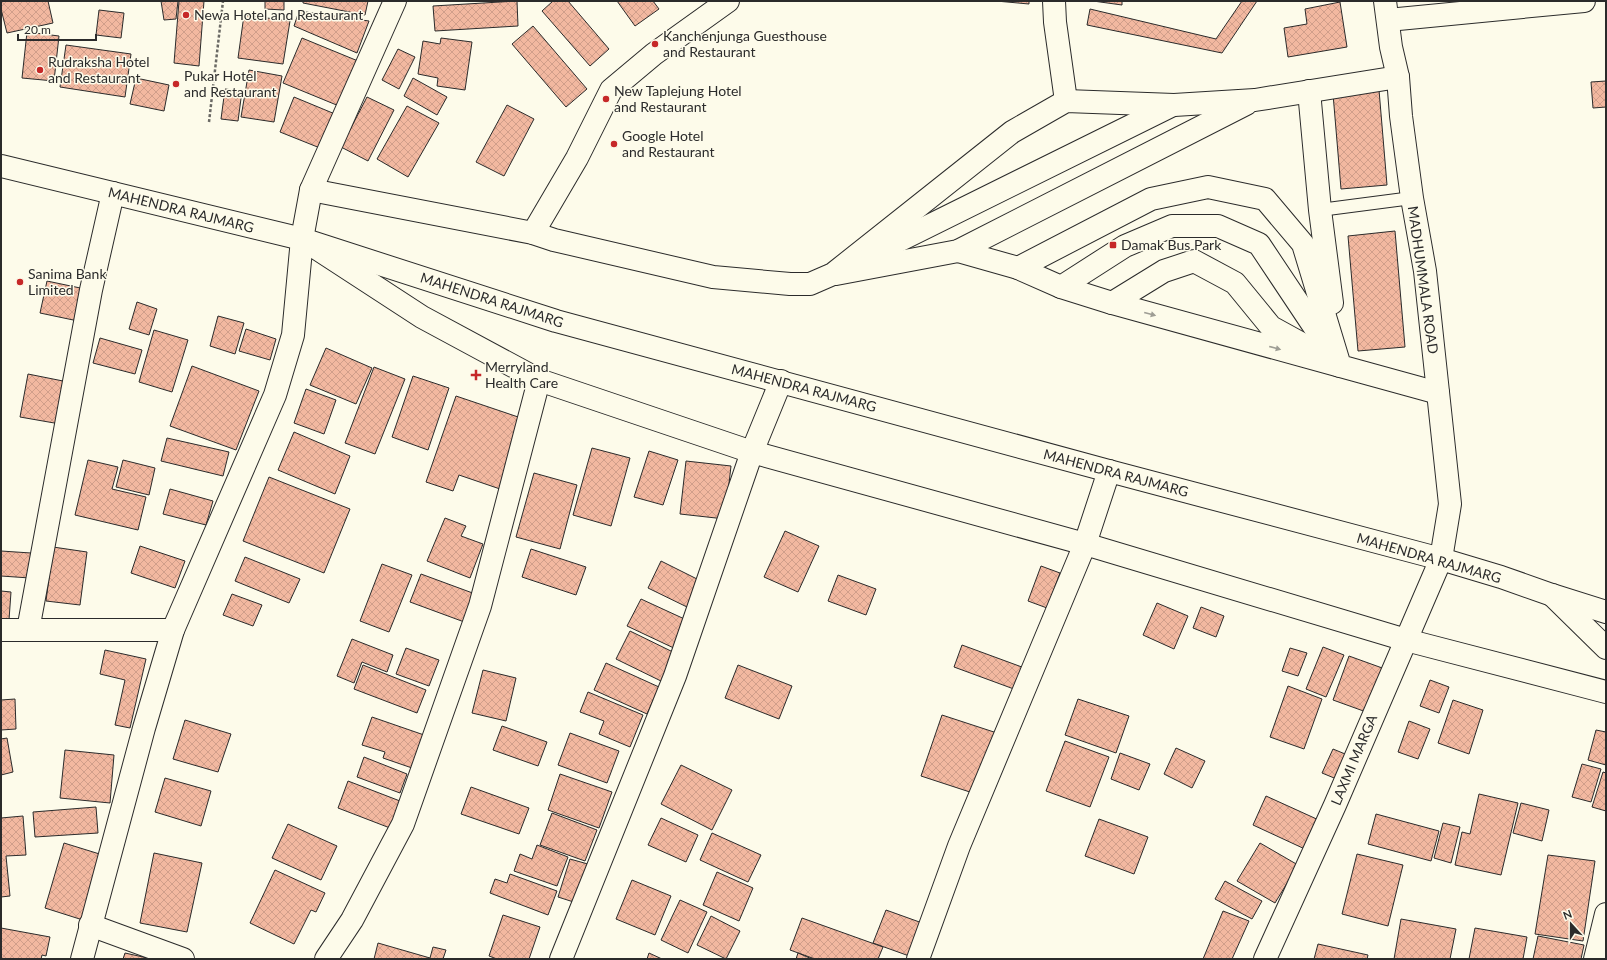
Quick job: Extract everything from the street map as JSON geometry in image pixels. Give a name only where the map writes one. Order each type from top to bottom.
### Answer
[{"type":"main road","points":[[82,959],[144,728],[173,630],[275,395],[293,335],[302,239],[312,190],[395,1]]},
{"type":"main road","points":[[533,233],[577,158],[612,90],[654,54],[728,1]]},
{"type":"main road","points":[[1054,1],[1054,22],[1066,101]]},
{"type":"main road","points":[[1386,10],[1584,1]]},
{"type":"main road","name":"MADHUMMALA ROAD","points":[[1386,10],[1391,47],[1398,77],[1401,116],[1412,198],[1425,272],[1450,504],[1440,559]]},
{"type":"main road","points":[[833,274],[1012,132],[1066,101],[1174,105],[1255,100],[1398,77]]},
{"type":"main road","points":[[1309,91],[1320,210],[1340,366]]},
{"type":"main road","points":[[833,274],[958,251],[1255,100]]},
{"type":"main road","points":[[312,190],[533,233],[554,240],[712,277],[790,284],[810,284],[1174,105]]},
{"type":"main road","name":"MAHENDRA RAJMARG","points":[[1,166],[302,239],[556,321],[1440,559],[1606,612]]},
{"type":"main road","points":[[1018,268],[1151,199],[1208,187],[1265,199],[1303,244],[1340,366]]},
{"type":"main road","points":[[28,630],[91,290],[113,193]]},
{"type":"main road","points":[[1061,286],[1125,246],[1172,226],[1218,226],[1259,244],[1340,366]]},
{"type":"main road","points":[[302,239],[422,317],[539,380],[752,452],[1085,544],[1406,640],[1606,692]]},
{"type":"main road","points":[[958,251],[1018,268],[1061,286],[1112,303],[1438,393]]},
{"type":"main road","points":[[1112,303],[1164,272],[1194,261],[1235,283],[1271,326],[1340,366]]},
{"type":"main road","points":[[326,959],[352,920],[403,824],[480,606],[539,380]]},
{"type":"main road","points":[[560,959],[675,676],[752,452],[781,381]]},
{"type":"main road","points":[[918,959],[959,846],[1085,544],[1109,471]]},
{"type":"main road","name":"LAXMI MARGA","points":[[1265,959],[1335,805],[1440,559]]},
{"type":"main road","points":[[1552,596],[1606,648]]},
{"type":"main road","points":[[1,630],[173,630]]},
{"type":"main road","points":[[1595,959],[1606,914]]},
{"type":"main road","points":[[90,925],[184,959]]},
{"type":"lane","points":[[1320,210],[1412,198]]},
{"type":"path","points":[[209,122],[223,1]]},
{"type":"building","points":[[1,1],[48,1],[53,23],[7,33],[1,9]]},
{"type":"building","points":[[161,1],[178,1],[176,19],[164,20]]},
{"type":"building","points":[[179,1],[204,1],[199,66],[174,63]]},
{"type":"building","points":[[265,1],[284,1],[284,10],[265,9]]},
{"type":"building","points":[[303,1],[368,1],[365,15],[303,3]]},
{"type":"building","points":[[517,1],[518,26],[435,31],[433,6]]},
{"type":"building","points":[[553,1],[568,1],[609,49],[590,66],[542,11]]},
{"type":"building","points":[[617,1],[653,1],[659,9],[635,26]]},
{"type":"building","points":[[996,1],[1029,1],[1029,4]]},
{"type":"building","points":[[1093,1],[1122,1],[1122,5]]},
{"type":"building","points":[[1242,1],[1257,1],[1222,53],[1087,25],[1090,9],[1216,39]]},
{"type":"building","points":[[1340,2],[1347,47],[1288,57],[1284,28],[1307,24],[1305,9]]},
{"type":"building","points":[[99,10],[124,13],[121,38],[96,35]]},
{"type":"building","points":[[299,11],[369,21],[357,53],[294,26]]},
{"type":"building","points":[[244,15],[290,21],[283,64],[238,58]]},
{"type":"building","points":[[533,26],[587,89],[566,107],[512,44]]},
{"type":"building","points":[[27,32],[59,36],[54,81],[22,78]]},
{"type":"building","points":[[302,38],[358,61],[339,106],[283,83]]},
{"type":"building","points":[[441,38],[472,42],[465,90],[437,86],[438,78],[418,74],[423,41],[440,44]]},
{"type":"building","points":[[66,45],[131,54],[125,97],[60,87]]},
{"type":"building","points":[[398,49],[415,57],[399,89],[382,80]]},
{"type":"building","points":[[249,70],[282,76],[274,122],[241,117]]},
{"type":"building","points":[[136,78],[169,85],[164,111],[130,104]]},
{"type":"building","points":[[413,78],[447,97],[437,115],[404,96]]},
{"type":"building","points":[[1378,78],[1387,185],[1341,189],[1332,82]]},
{"type":"building","points":[[1606,81],[1606,107],[1593,108],[1591,82]]},
{"type":"building","points":[[225,89],[242,91],[238,121],[221,119]]},
{"type":"building","points":[[294,97],[335,114],[320,148],[280,132]]},
{"type":"building","points":[[367,97],[394,110],[368,161],[341,147]]},
{"type":"building","points":[[507,105],[534,119],[504,176],[476,162]]},
{"type":"building","points":[[407,106],[439,123],[408,177],[377,159]]},
{"type":"building","points":[[1395,231],[1405,347],[1358,351],[1348,236]]},
{"type":"building","points":[[47,281],[85,289],[78,321],[40,313]]},
{"type":"building","points":[[137,302],[157,309],[149,335],[129,329]]},
{"type":"building","points":[[218,316],[244,323],[235,354],[210,346]]},
{"type":"building","points":[[246,329],[276,339],[270,360],[239,351]]},
{"type":"building","points":[[154,330],[188,340],[172,392],[139,382]]},
{"type":"building","points":[[100,338],[142,350],[135,374],[93,363]]},
{"type":"building","points":[[326,348],[372,368],[356,404],[310,385]]},
{"type":"building","points":[[192,366],[259,391],[236,450],[170,426]]},
{"type":"building","points":[[374,367],[405,379],[375,454],[345,443]]},
{"type":"building","points":[[28,374],[68,382],[60,424],[20,417]]},
{"type":"building","points":[[413,376],[449,388],[428,450],[392,437]]},
{"type":"building","points":[[306,389],[336,400],[324,434],[294,423]]},
{"type":"building","points":[[456,396],[527,420],[503,490],[459,475],[453,491],[426,482]]},
{"type":"building","points":[[294,432],[350,456],[335,494],[278,470]]},
{"type":"building","points":[[167,438],[229,452],[223,476],[161,461]]},
{"type":"building","points":[[592,448],[630,458],[611,526],[573,515]]},
{"type":"building","points":[[649,451],[678,460],[663,505],[634,497]]},
{"type":"building","points":[[88,460],[118,467],[112,489],[146,497],[138,530],[75,515]]},
{"type":"building","points":[[123,460],[155,468],[149,495],[116,487]]},
{"type":"building","points":[[686,461],[731,466],[725,519],[680,514]]},
{"type":"building","points":[[534,473],[577,485],[560,549],[516,537]]},
{"type":"building","points":[[269,477],[350,509],[324,573],[243,541]]},
{"type":"building","points":[[170,489],[213,501],[206,525],[163,514]]},
{"type":"building","points":[[445,518],[466,526],[461,536],[483,544],[470,578],[427,561]]},
{"type":"building","points":[[785,531],[819,546],[798,592],[764,577]]},
{"type":"building","points":[[140,546],[185,561],[175,588],[131,573]]},
{"type":"building","points":[[53,547],[87,552],[80,605],[46,601]]},
{"type":"building","points":[[531,549],[586,567],[576,595],[522,577]]},
{"type":"building","points":[[1,551],[31,553],[30,578],[1,576]]},
{"type":"building","points":[[245,557],[300,579],[289,603],[235,581]]},
{"type":"building","points":[[661,561],[701,581],[687,607],[648,588]]},
{"type":"building","points":[[382,564],[412,575],[389,632],[360,621]]},
{"type":"building","points":[[1041,566],[1060,573],[1047,608],[1028,601]]},
{"type":"building","points":[[421,574],[478,595],[467,623],[410,602]]},
{"type":"building","points":[[838,575],[876,589],[866,615],[828,601]]},
{"type":"building","points":[[1,591],[11,592],[9,620],[1,620]]},
{"type":"building","points":[[232,594],[262,605],[253,626],[223,615]]},
{"type":"building","points":[[641,599],[691,622],[678,650],[627,626]]},
{"type":"building","points":[[1157,603],[1188,616],[1174,649],[1143,635]]},
{"type":"building","points":[[1201,607],[1224,616],[1216,637],[1193,628]]},
{"type":"building","points":[[630,631],[677,654],[663,682],[616,659]]},
{"type":"building","points":[[352,639],[393,655],[387,672],[362,662],[354,683],[337,676]]},
{"type":"building","points":[[962,645],[1030,670],[1022,692],[954,667]]},
{"type":"building","points":[[1323,647],[1344,655],[1326,697],[1306,689]]},
{"type":"building","points":[[406,648],[439,660],[429,686],[396,674]]},
{"type":"building","points":[[1290,648],[1307,653],[1298,676],[1282,671]]},
{"type":"building","points":[[105,650],[146,659],[130,728],[115,725],[125,680],[100,674]]},
{"type":"building","points":[[1349,656],[1385,669],[1369,713],[1333,700]]},
{"type":"building","points":[[606,663],[659,687],[647,714],[594,690]]},
{"type":"building","points":[[363,665],[426,690],[417,713],[354,689]]},
{"type":"building","points":[[738,665],[792,686],[779,719],[725,698]]},
{"type":"building","points":[[483,670],[516,678],[506,721],[472,713]]},
{"type":"building","points":[[1430,680],[1449,687],[1439,713],[1420,706]]},
{"type":"building","points":[[1288,686],[1322,699],[1304,749],[1270,737]]},
{"type":"building","points":[[588,692],[643,715],[630,747],[599,734],[604,721],[580,712]]},
{"type":"building","points":[[15,699],[16,729],[1,730],[1,700]]},
{"type":"building","points":[[1078,699],[1129,716],[1116,753],[1065,735]]},
{"type":"building","points":[[1453,700],[1483,710],[1469,754],[1438,743]]},
{"type":"building","points":[[942,715],[1000,734],[979,795],[921,776]]},
{"type":"building","points":[[372,717],[427,736],[415,769],[383,758],[385,752],[362,745]]},
{"type":"building","points":[[185,720],[231,734],[218,772],[173,759]]},
{"type":"building","points":[[1409,721],[1430,729],[1418,759],[1398,752]]},
{"type":"building","points":[[502,726],[547,742],[538,766],[493,750]]},
{"type":"building","points":[[1596,730],[1606,732],[1606,765],[1588,760]]},
{"type":"building","points":[[570,733],[619,751],[607,783],[558,765]]},
{"type":"building","points":[[7,738],[13,772],[1,775],[1,739]]},
{"type":"building","points":[[1065,741],[1109,757],[1090,807],[1046,791]]},
{"type":"building","points":[[1176,748],[1205,761],[1192,788],[1164,774]]},
{"type":"building","points":[[1333,749],[1350,756],[1339,780],[1322,773]]},
{"type":"building","points":[[65,750],[114,755],[110,803],[60,798]]},
{"type":"building","points":[[1120,753],[1150,764],[1139,790],[1111,779]]},
{"type":"building","points":[[364,757],[407,774],[400,793],[357,777]]},
{"type":"building","points":[[1582,764],[1601,769],[1591,802],[1572,797]]},
{"type":"building","points":[[681,765],[732,790],[712,830],[661,804]]},
{"type":"building","points":[[1603,772],[1606,773],[1606,811],[1592,807]]},
{"type":"building","points":[[560,774],[612,792],[599,828],[548,810]]},
{"type":"building","points":[[165,778],[211,791],[201,826],[155,812]]},
{"type":"building","points":[[348,781],[400,801],[390,828],[338,808]]},
{"type":"building","points":[[471,787],[529,808],[519,834],[461,814]]},
{"type":"building","points":[[1479,794],[1518,803],[1501,875],[1455,865],[1462,832],[1470,834]]},
{"type":"building","points":[[1266,796],[1321,821],[1307,850],[1253,825]]},
{"type":"building","points":[[1521,803],[1549,810],[1542,841],[1513,833]]},
{"type":"building","points":[[96,807],[98,833],[35,837],[33,812]]},
{"type":"building","points":[[552,813],[597,830],[585,861],[540,845]]},
{"type":"building","points":[[1376,814],[1439,831],[1431,861],[1368,844]]},
{"type":"building","points":[[23,816],[26,855],[6,856],[10,896],[1,897],[1,818]]},
{"type":"building","points":[[661,818],[698,835],[686,862],[648,845]]},
{"type":"building","points":[[1099,819],[1148,837],[1134,874],[1085,856]]},
{"type":"building","points":[[1443,823],[1460,827],[1451,863],[1434,858]]},
{"type":"building","points":[[288,824],[337,846],[321,880],[272,858]]},
{"type":"building","points":[[712,833],[761,855],[748,882],[700,860]]},
{"type":"building","points":[[64,843],[106,856],[86,921],[45,908]]},
{"type":"building","points":[[1260,843],[1298,865],[1275,903],[1237,881]]},
{"type":"building","points":[[537,845],[568,857],[557,886],[514,871],[520,854],[532,859]]},
{"type":"building","points":[[154,853],[202,863],[187,932],[140,923]]},
{"type":"building","points":[[1357,854],[1403,865],[1388,926],[1342,914]]},
{"type":"building","points":[[1548,855],[1595,861],[1583,941],[1535,934]]},
{"type":"building","points":[[570,859],[595,866],[583,905],[558,897]]},
{"type":"building","points":[[275,870],[325,893],[316,912],[311,910],[294,944],[250,923]]},
{"type":"building","points":[[717,872],[753,888],[739,921],[703,905]]},
{"type":"building","points":[[510,874],[557,891],[548,915],[490,893],[495,879],[507,883]]},
{"type":"building","points":[[632,880],[671,896],[655,935],[616,919]]},
{"type":"building","points":[[1225,881],[1262,901],[1252,919],[1215,899]]},
{"type":"building","points":[[680,900],[707,912],[688,953],[661,940]]},
{"type":"building","points":[[886,910],[925,924],[912,957],[873,943]]},
{"type":"building","points":[[1223,911],[1249,921],[1232,959],[1203,959]]},
{"type":"building","points":[[503,915],[540,927],[529,959],[497,959],[489,956]]},
{"type":"building","points":[[711,916],[740,931],[726,959],[697,945]]},
{"type":"building","points":[[802,918],[883,947],[878,959],[815,959],[790,950]]},
{"type":"building","points":[[1401,919],[1456,929],[1450,959],[1394,959]]},
{"type":"building","points":[[1,928],[50,937],[46,956],[42,955],[41,959],[1,959]]},
{"type":"building","points":[[1475,928],[1527,937],[1523,959],[1469,959]]},
{"type":"building","points":[[1538,936],[1584,945],[1581,959],[1533,959]]},
{"type":"building","points":[[378,943],[430,958],[433,947],[446,950],[443,959],[374,959]]},
{"type":"building","points":[[1318,944],[1368,955],[1367,959],[1314,959]]},
{"type":"building","points":[[125,953],[152,959],[123,959]]},
{"type":"building","points":[[649,953],[662,959],[647,959]]},
{"type":"building","points":[[798,953],[812,959],[796,959]]},
{"type":"place","name":"Newa Hotel and Restaurant","points":[[186,15]]},
{"type":"place","name":"Kanchenjunga Guesthouse and Restaurant","points":[[655,44]]},
{"type":"place","name":"Rudraksha Hotel and Restaurant","points":[[40,70]]},
{"type":"place","name":"Pukar Hotel and Restaurant","points":[[176,84]]},
{"type":"place","name":"New Taplejung Hotel and Restaurant","points":[[606,99]]},
{"type":"place","name":"Google Hotel and Restaurant","points":[[614,144]]},
{"type":"place","name":"Damak Bus Park","points":[[1113,245]]},
{"type":"place","name":"Sanima Bank Limited","points":[[20,282]]},
{"type":"place","name":"Merryland Health Care","points":[[476,375]]}]
